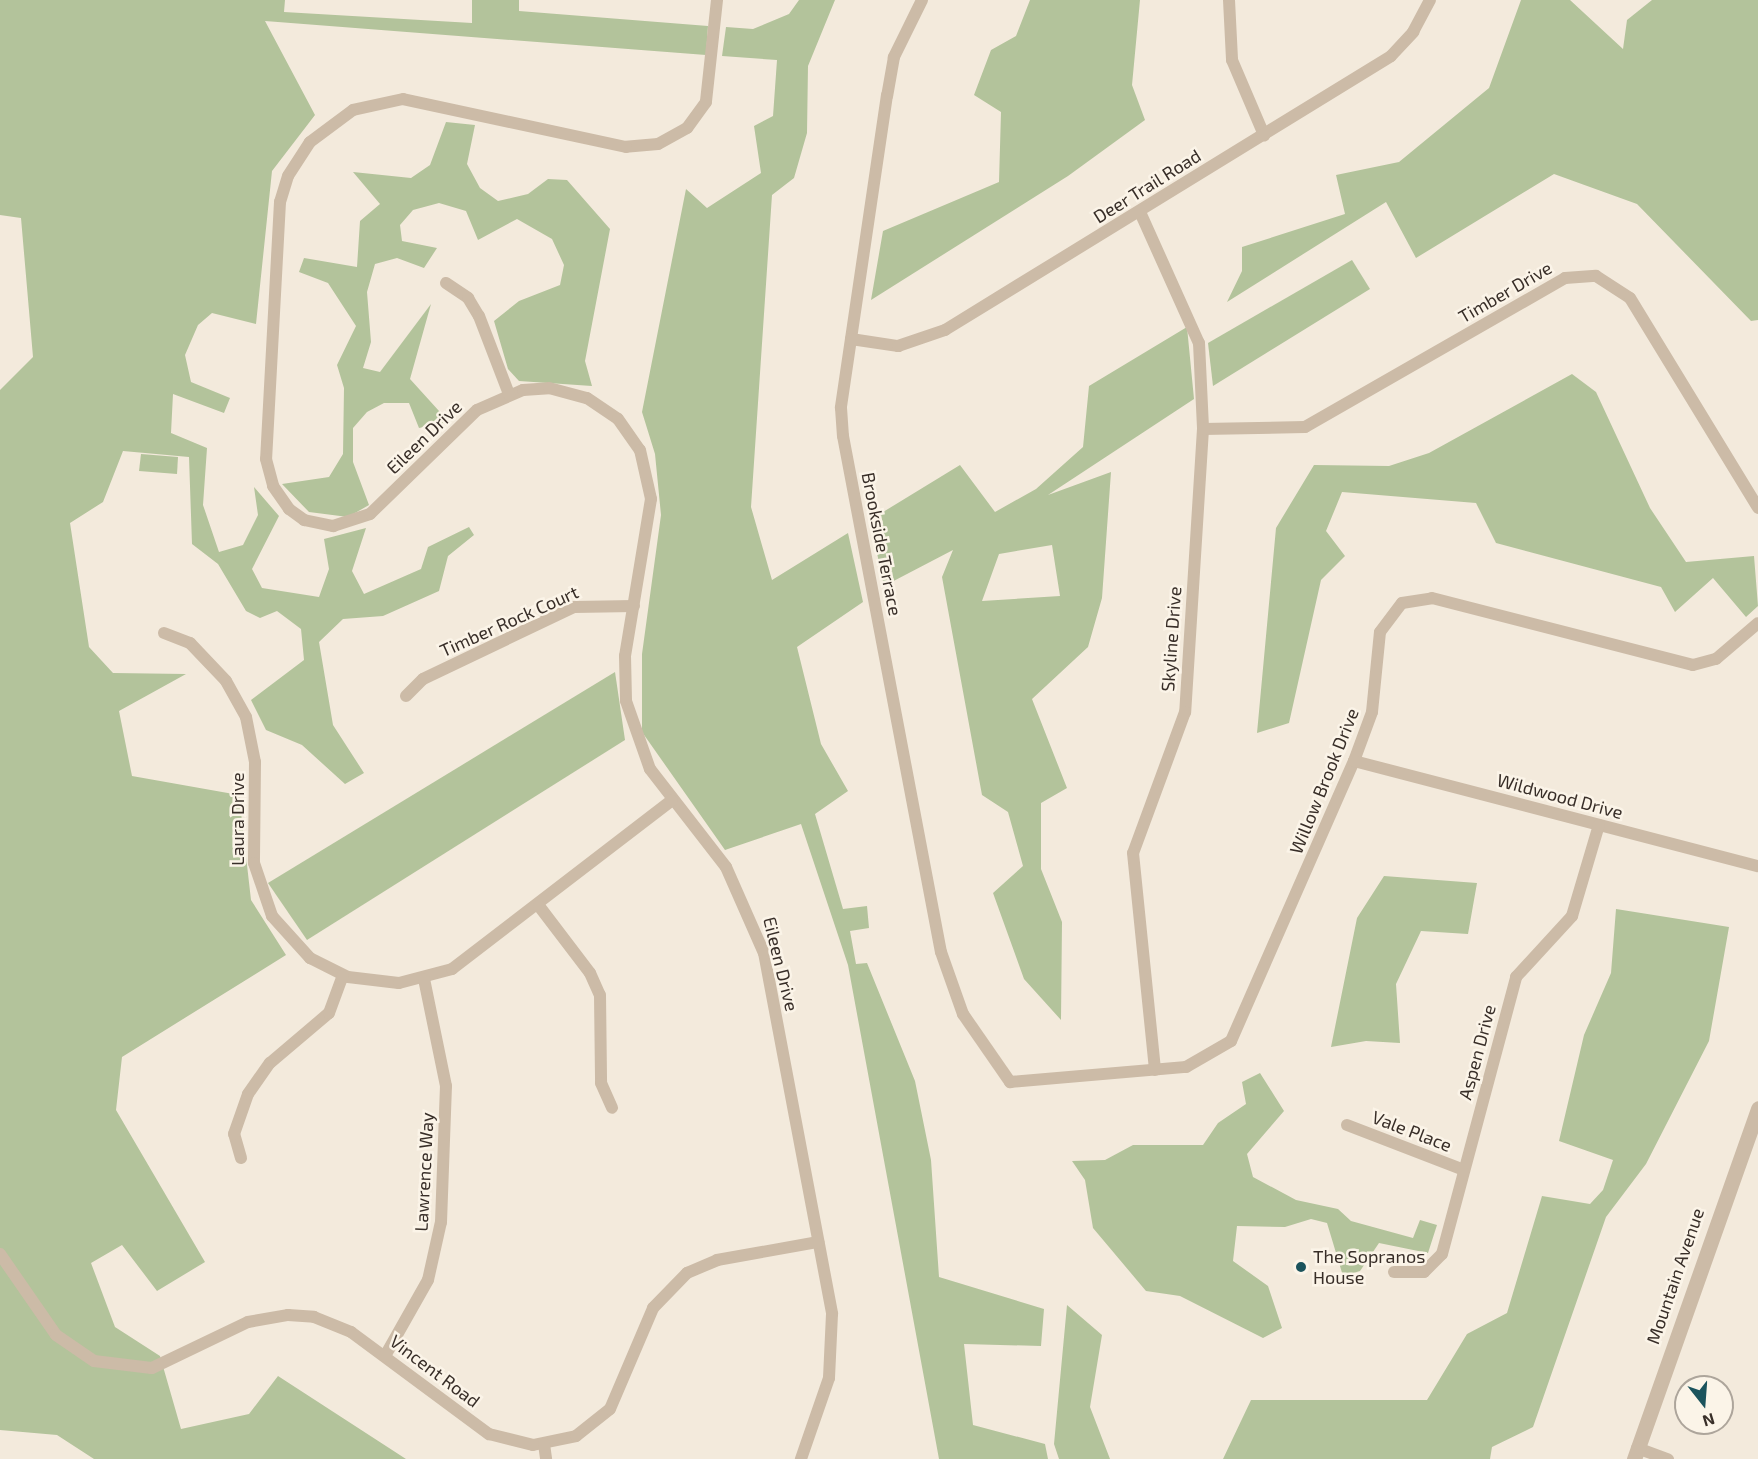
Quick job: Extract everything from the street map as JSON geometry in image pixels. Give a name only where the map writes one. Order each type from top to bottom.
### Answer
[{"type":"street","name":"Eileen Drive","points":[[717,0],[706,102],[687,128],[658,144],[626,147],[403,99],[342,116],[310,142],[294,164],[278,216],[266,450],[269,478],[283,502],[304,520],[323,525],[361,519],[468,418],[508,394],[543,388],[575,393],[609,411],[634,438],[647,467],[651,499],[624,671],[628,716],[643,756],[672,800],[726,867],[758,935],[818,1242],[833,1344],[825,1394],[801,1459]]},
{"type":"street","name":"Brookside Terrace","points":[[922,0],[894,57],[851,339],[843,436],[941,952],[963,1014],[1010,1082]]},
{"type":"street","points":[[1229,0],[1232,60],[1264,135]]},
{"type":"street","name":"Deer Trail Road","points":[[851,339],[898,346],[926,340],[1140,212],[1391,56],[1430,0]]},
{"type":"street","name":"Skyline Drive","points":[[1140,212],[1199,343],[1203,429],[1185,712],[1132,853],[1155,1070]]},
{"type":"street","name":"Timber Drive","points":[[1203,429],[1305,427],[1565,278],[1596,276],[1630,298],[1758,508]]},
{"type":"street","points":[[446,283],[468,298],[479,316],[508,394]]},
{"type":"street","name":"Willow Brook Drive","points":[[1010,1082],[1155,1070],[1206,1060],[1238,1033],[1354,761],[1372,712],[1383,626],[1394,609],[1412,599],[1432,598],[1694,665],[1716,659],[1758,623]]},
{"type":"street","name":"Timber Rock Court","points":[[406,696],[423,679],[574,607],[634,606]]},
{"type":"street","name":"Laura Drive","points":[[164,633],[190,643],[226,681],[246,717],[255,762],[254,863],[265,904],[299,949],[343,975],[386,983],[424,979],[464,962],[539,906],[672,800]]},
{"type":"street","name":"Wildwood Drive","points":[[1354,761],[1758,866]]},
{"type":"street","name":"Aspen Drive","points":[[1394,1272],[1418,1274],[1439,1260],[1516,977],[1572,916],[1599,825]]},
{"type":"street","points":[[539,906],[587,968],[600,995],[601,1083],[612,1108]]},
{"type":"street","points":[[241,1158],[234,1134],[251,1088],[270,1062],[329,1013],[343,975]]},
{"type":"street","name":"Lawrence Way","points":[[385,1356],[423,1293],[440,1230],[446,1086],[424,979]]},
{"type":"street","name":"Mountain Avenue","points":[[1635,1454],[1758,1108]]},
{"type":"street","name":"Vale Place","points":[[1347,1125],[1464,1170]]},
{"type":"street","name":"Vincent Road","points":[[0,1254],[56,1335],[105,1365],[163,1365],[248,1322],[288,1315],[339,1326],[385,1356],[489,1434],[544,1444],[576,1436],[610,1409],[653,1308],[682,1277],[717,1260],[818,1242]]},
{"type":"street","points":[[544,1444],[546,1459]]},
{"type":"street","points":[[1635,1454],[1668,1459]]},
{"type":"green space","points":[[0,0],[285,0],[284,12],[472,23],[472,0],[519,0],[519,11],[708,26],[706,55],[265,21],[315,115],[272,171],[256,324],[212,313],[198,325],[185,355],[191,382],[230,398],[224,413],[173,394],[171,433],[207,448],[203,505],[219,552],[243,545],[258,515],[254,487],[279,516],[252,569],[262,588],[319,597],[329,569],[324,539],[366,528],[352,571],[364,594],[421,569],[428,547],[469,527],[474,535],[448,556],[439,591],[383,616],[343,619],[319,642],[333,725],[364,773],[345,784],[302,745],[266,730],[251,700],[304,660],[301,629],[277,611],[260,618],[246,611],[218,564],[192,544],[189,457],[123,451],[103,502],[70,523],[89,647],[113,673],[186,674],[119,711],[132,776],[239,795],[251,900],[286,955],[122,1057],[116,1110],[205,1262],[157,1291],[122,1245],[91,1263],[115,1327],[160,1356],[181,1429],[249,1414],[278,1376],[406,1459],[94,1459],[57,1435],[0,1430],[0,390],[33,357],[21,218],[0,215]]},
{"type":"green space","points":[[799,0],[835,0],[808,66],[807,133],[794,178],[772,195],[751,507],[772,580],[848,533],[863,602],[797,647],[821,744],[848,791],[815,814],[843,909],[867,906],[869,928],[850,931],[856,964],[867,963],[915,1081],[931,1160],[939,1277],[1044,1309],[1041,1346],[964,1344],[973,1425],[1045,1444],[1048,1459],[939,1459],[848,965],[801,824],[725,850],[642,732],[642,654],[661,515],[655,454],[642,412],[686,189],[707,208],[761,173],[754,126],[773,116],[777,60],[722,56],[726,27],[753,29],[789,14]]},
{"type":"green space","points":[[1030,0],[1140,0],[1132,85],[1145,120],[1068,176],[871,300],[883,231],[999,182],[1001,112],[974,95],[991,50],[1016,36]]},
{"type":"green space","points":[[1521,0],[1570,0],[1623,49],[1627,20],[1652,0],[1758,0],[1758,320],[1751,321],[1637,204],[1554,174],[1416,258],[1386,202],[1227,302],[1242,271],[1242,247],[1345,214],[1336,175],[1399,162],[1489,88]]},
{"type":"green space","points":[[446,122],[475,125],[467,164],[480,188],[498,201],[528,194],[548,179],[567,180],[610,229],[585,361],[592,386],[519,381],[508,369],[494,321],[519,301],[560,285],[564,265],[552,239],[517,219],[478,240],[466,211],[439,203],[413,210],[400,225],[402,241],[437,248],[424,268],[397,258],[375,264],[367,292],[371,342],[363,368],[380,372],[431,304],[410,379],[449,422],[419,428],[409,403],[384,403],[367,412],[353,428],[353,462],[369,505],[348,517],[309,512],[282,484],[329,477],[343,454],[344,388],[337,365],[356,326],[328,283],[299,272],[304,258],[357,267],[360,221],[380,204],[353,172],[411,178],[430,165]]},
{"type":"green space","points":[[1352,260],[1370,289],[1213,386],[1208,343]]},
{"type":"green space","points":[[1187,327],[1194,399],[1048,495],[1111,472],[1102,598],[1088,647],[1032,699],[1067,788],[1041,803],[1041,869],[1062,922],[1061,1020],[1024,979],[993,893],[1023,866],[1008,812],[982,795],[942,577],[953,550],[884,586],[870,520],[960,465],[995,512],[1036,489],[1083,447],[1089,386]],"holes":[[[1052,545],[1060,596],[982,601],[999,554]]]},
{"type":"green space","points":[[1572,374],[1596,392],[1650,508],[1686,562],[1754,556],[1758,606],[1746,617],[1713,578],[1675,612],[1661,587],[1496,543],[1476,503],[1342,492],[1326,531],[1345,556],[1321,580],[1289,723],[1257,733],[1276,528],[1314,465],[1389,466],[1429,453]]},
{"type":"green space","points":[[141,454],[178,457],[177,474],[139,471]]},
{"type":"green space","points":[[615,672],[625,740],[307,940],[268,883]]},
{"type":"green space","points":[[1384,876],[1477,883],[1468,934],[1421,931],[1396,984],[1400,1043],[1366,1041],[1331,1047],[1357,918]]},
{"type":"green space","points":[[1616,909],[1729,927],[1709,1041],[1646,1164],[1606,1217],[1533,1427],[1492,1447],[1490,1459],[1223,1459],[1251,1400],[1427,1400],[1467,1334],[1507,1313],[1542,1196],[1590,1204],[1603,1190],[1613,1160],[1559,1141],[1584,1035],[1611,973]]},
{"type":"green space","points":[[1260,1073],[1284,1111],[1247,1154],[1253,1177],[1296,1200],[1338,1209],[1351,1221],[1413,1238],[1420,1220],[1437,1225],[1428,1253],[1379,1243],[1360,1271],[1343,1276],[1327,1223],[1311,1219],[1285,1227],[1237,1226],[1233,1261],[1268,1286],[1282,1328],[1263,1338],[1180,1296],[1146,1291],[1093,1228],[1085,1180],[1072,1161],[1105,1160],[1133,1145],[1203,1145],[1218,1123],[1246,1104],[1242,1082]]},
{"type":"green space","points":[[1067,1305],[1102,1335],[1090,1407],[1110,1459],[1059,1459],[1054,1444]]},
{"type":"place","name":"The Sopranos House","points":[[1301,1267]]}]
